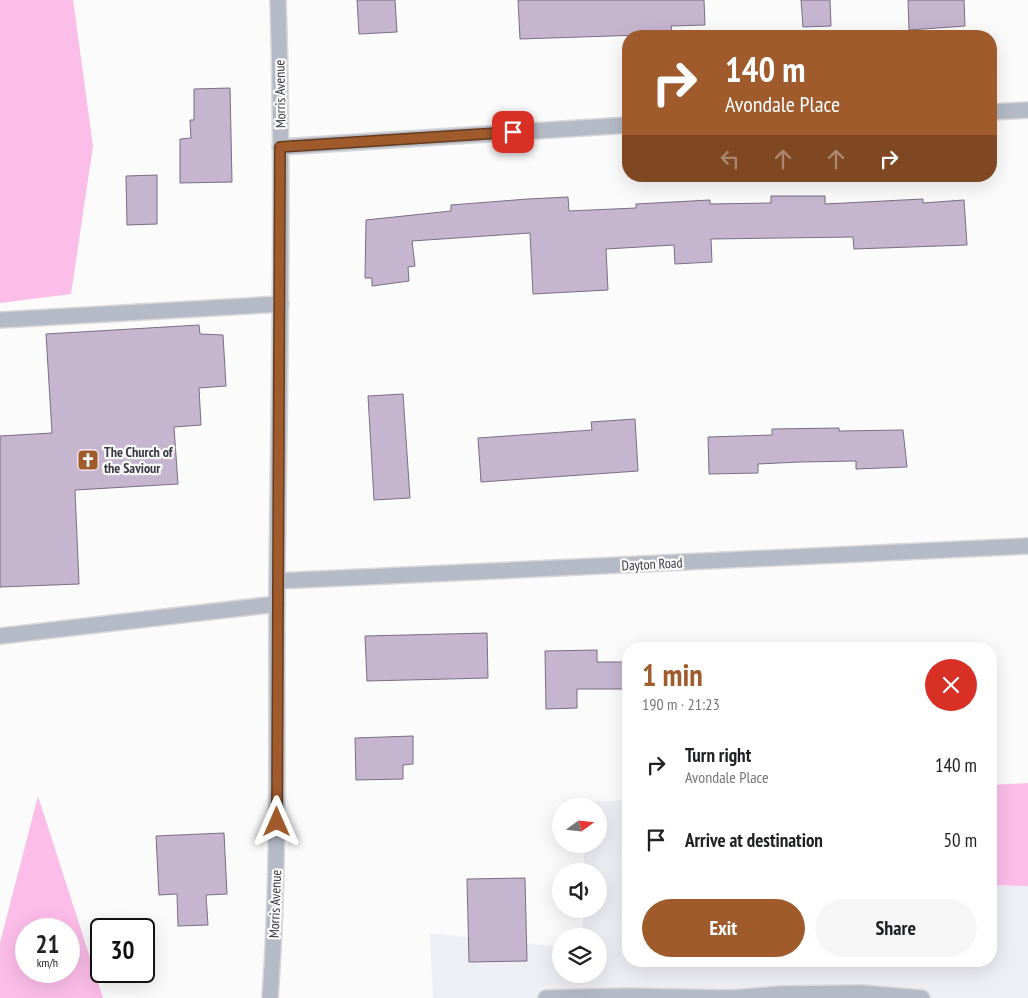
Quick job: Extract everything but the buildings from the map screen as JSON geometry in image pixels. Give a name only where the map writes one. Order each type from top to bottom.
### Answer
[{"type":"street","name":"Morris Avenue","points":[[270,998],[277,842],[277,582],[281,304],[278,0]]},
{"type":"street","points":[[997,112],[1028,110]]},
{"type":"street","points":[[280,147],[622,125]]},
{"type":"street","points":[[0,320],[281,304]]},
{"type":"street","name":"Dayton Road","points":[[277,582],[1028,546]]},
{"type":"street","points":[[0,636],[277,604]]},
{"type":"street","points":[[546,998],[628,996],[732,998],[780,994],[922,998]]},
{"type":"shaded area","points":[[0,0],[73,0],[93,146],[71,294],[0,303]]},
{"type":"shaded area","points":[[1028,783],[1028,886],[997,885],[997,785]]},
{"type":"shaded area","points":[[38,796],[77,918],[15,918],[15,983],[80,983],[80,927],[90,958],[90,983],[98,983],[103,998],[0,998],[0,943]]},
{"type":"shaded area","points":[[622,800],[622,967],[997,967],[997,885],[1028,886],[1028,998],[433,998],[430,933],[552,946],[552,983],[607,983],[607,928],[583,928],[583,918],[607,918],[607,863],[584,863],[584,853],[608,852],[608,801]]},
{"type":"place","name":"The Church of the Saviour","points":[[88,460]]},
{"type":"route","points":[[277,822],[277,593],[281,292],[280,147],[513,132]]}]
